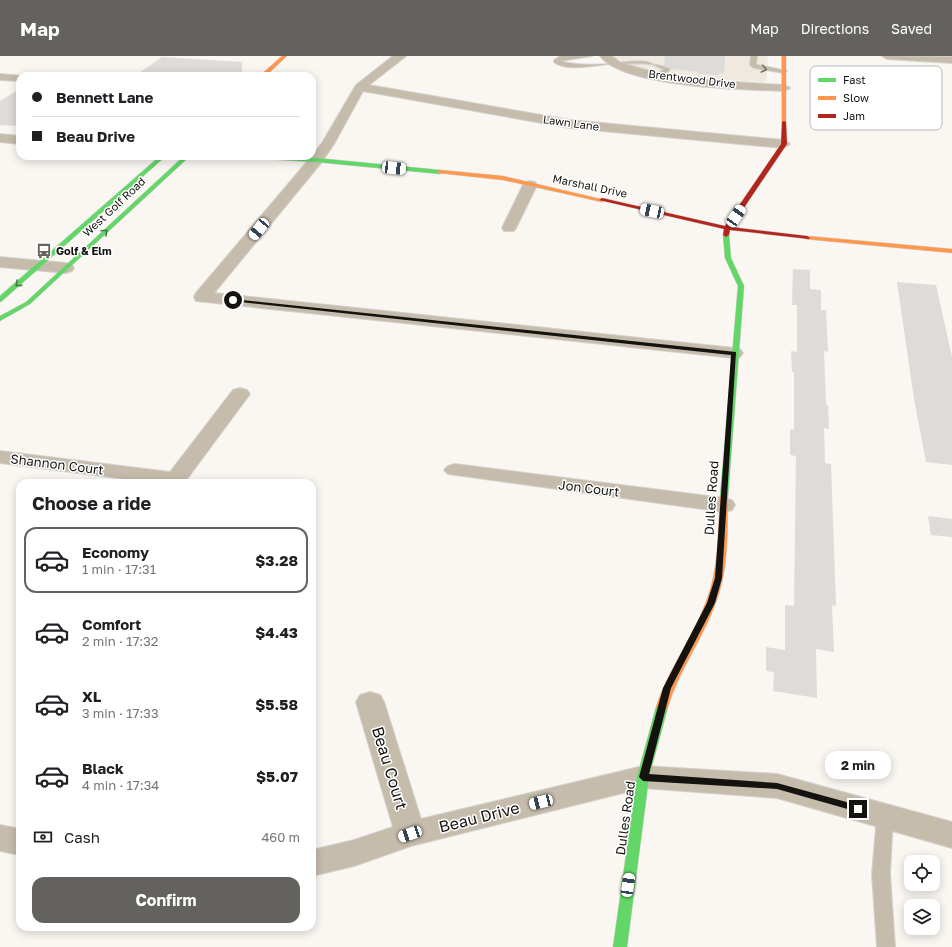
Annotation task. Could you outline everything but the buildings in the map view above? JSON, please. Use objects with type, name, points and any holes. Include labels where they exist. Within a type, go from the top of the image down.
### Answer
[{"type":"street","points":[[270,72],[286,56]]},
{"type":"street","points":[[401,56],[392,60],[360,87],[328,144],[316,160],[202,297],[734,353]]},
{"type":"street","points":[[784,56],[784,144]]},
{"type":"street","points":[[887,56],[952,60]]},
{"type":"street","name":"Brentwood Drive","points":[[607,59],[627,69],[654,76],[720,84],[784,88]]},
{"type":"street","points":[[0,77],[16,78]]},
{"type":"street","name":"Lawn Lane","points":[[360,87],[570,124],[784,144]]},
{"type":"street","points":[[0,138],[16,140]]},
{"type":"street","name":"Dulles Road","points":[[620,947],[643,777],[667,688],[711,603],[718,578],[734,353],[741,286],[727,261],[725,244],[728,228],[784,144]]},
{"type":"street","name":"West Golf Road","points":[[0,300],[158,160]]},
{"type":"street","name":"West Golf Road","points":[[0,319],[28,303],[183,160]]},
{"type":"street","name":"Marshall Drive","points":[[316,160],[503,178],[728,228],[817,239],[952,251]]},
{"type":"street","points":[[509,228],[530,185]]},
{"type":"street","points":[[0,262],[66,268]]},
{"type":"street","name":"Shannon Court","points":[[0,457],[176,479],[240,394]]},
{"type":"street","name":"Jon Court","points":[[455,470],[724,505]]},
{"type":"street","name":"Beau Court","points":[[370,702],[410,834]]},
{"type":"street","name":"Beau Drive","points":[[316,862],[354,853],[410,834],[643,777],[777,786],[952,835]]},
{"type":"street","points":[[0,838],[16,841]]},
{"type":"lane","points":[[589,56],[561,58],[556,61],[558,63],[571,65],[607,59]]},
{"type":"lane","points":[[754,56],[753,65],[756,67],[784,71]]},
{"type":"lane","points":[[885,816],[881,874],[886,947]]},
{"type":"shaded area","points":[[612,56],[768,56],[766,82],[679,77],[642,70]]},
{"type":"traffic: fast","points":[[0,300],[158,160]]},
{"type":"traffic: fast","points":[[0,319],[28,303],[183,160]]},
{"type":"traffic: fast","points":[[316,160],[440,172]]},
{"type":"traffic: fast","points":[[724,497],[741,286],[728,258],[726,235]]},
{"type":"traffic: fast","points":[[620,947],[643,777],[662,707]]},
{"type":"traffic: slow","points":[[267,72],[285,56]]},
{"type":"traffic: slow","points":[[784,56],[784,122]]},
{"type":"traffic: slow","points":[[440,172],[503,178],[602,200]]},
{"type":"traffic: slow","points":[[807,238],[952,251]]},
{"type":"traffic: slow","points":[[662,707],[666,693],[678,667],[699,629],[715,591],[722,551],[724,497]]},
{"type":"traffic: jam","points":[[726,235],[727,228],[784,144],[784,122]]},
{"type":"traffic: jam","points":[[602,200],[727,228],[807,238]]},
{"type":"place","name":"Golf & Elm","points":[[44,251]]},
{"type":"route","points":[[233,300],[734,353],[718,578],[711,603],[667,688],[643,777],[777,786],[858,809]]}]
